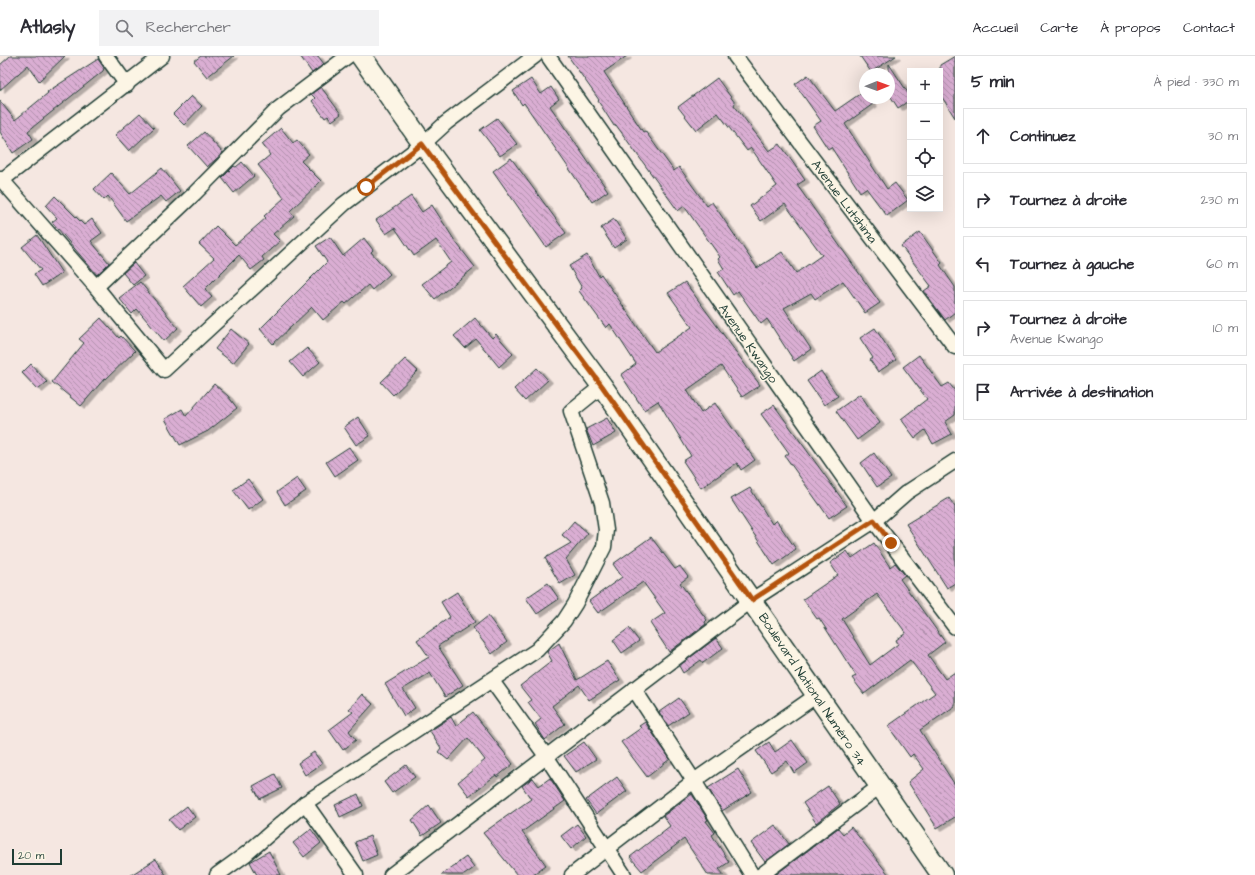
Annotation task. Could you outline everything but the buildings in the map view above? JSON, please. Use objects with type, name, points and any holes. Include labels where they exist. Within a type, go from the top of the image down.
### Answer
[{"type":"main road","name":"Boulevard National Numéro 34","points":[[361,56],[422,144],[602,386],[942,875]]},
{"type":"street","points":[[106,56],[127,85]]},
{"type":"street","points":[[162,56],[127,85],[1,179],[96,287],[164,370],[344,204],[422,144],[446,123],[535,56]]},
{"type":"street","points":[[96,287],[194,194],[278,109],[348,56]]},
{"type":"street","name":"Avenue Kwango","points":[[548,56],[874,520],[955,627]]},
{"type":"street","name":"Avenue Lutshima","points":[[735,56],[955,347]]},
{"type":"street","points":[[218,875],[246,854],[305,804],[537,650],[564,621],[575,604],[604,547],[606,530],[602,503],[571,411],[602,386]]},
{"type":"street","points":[[391,875],[752,600],[874,520],[906,493],[955,460]]},
{"type":"street","points":[[492,681],[546,756],[624,875]]},
{"type":"street","points":[[634,689],[694,781],[752,875]]},
{"type":"street","points":[[572,875],[694,781],[817,695]]},
{"type":"street","points":[[761,875],[880,786]]},
{"type":"street","points":[[305,804],[356,875]]},
{"type":"route","points":[[366,187],[422,144],[602,386],[752,600],[874,520],[891,543]]}]
